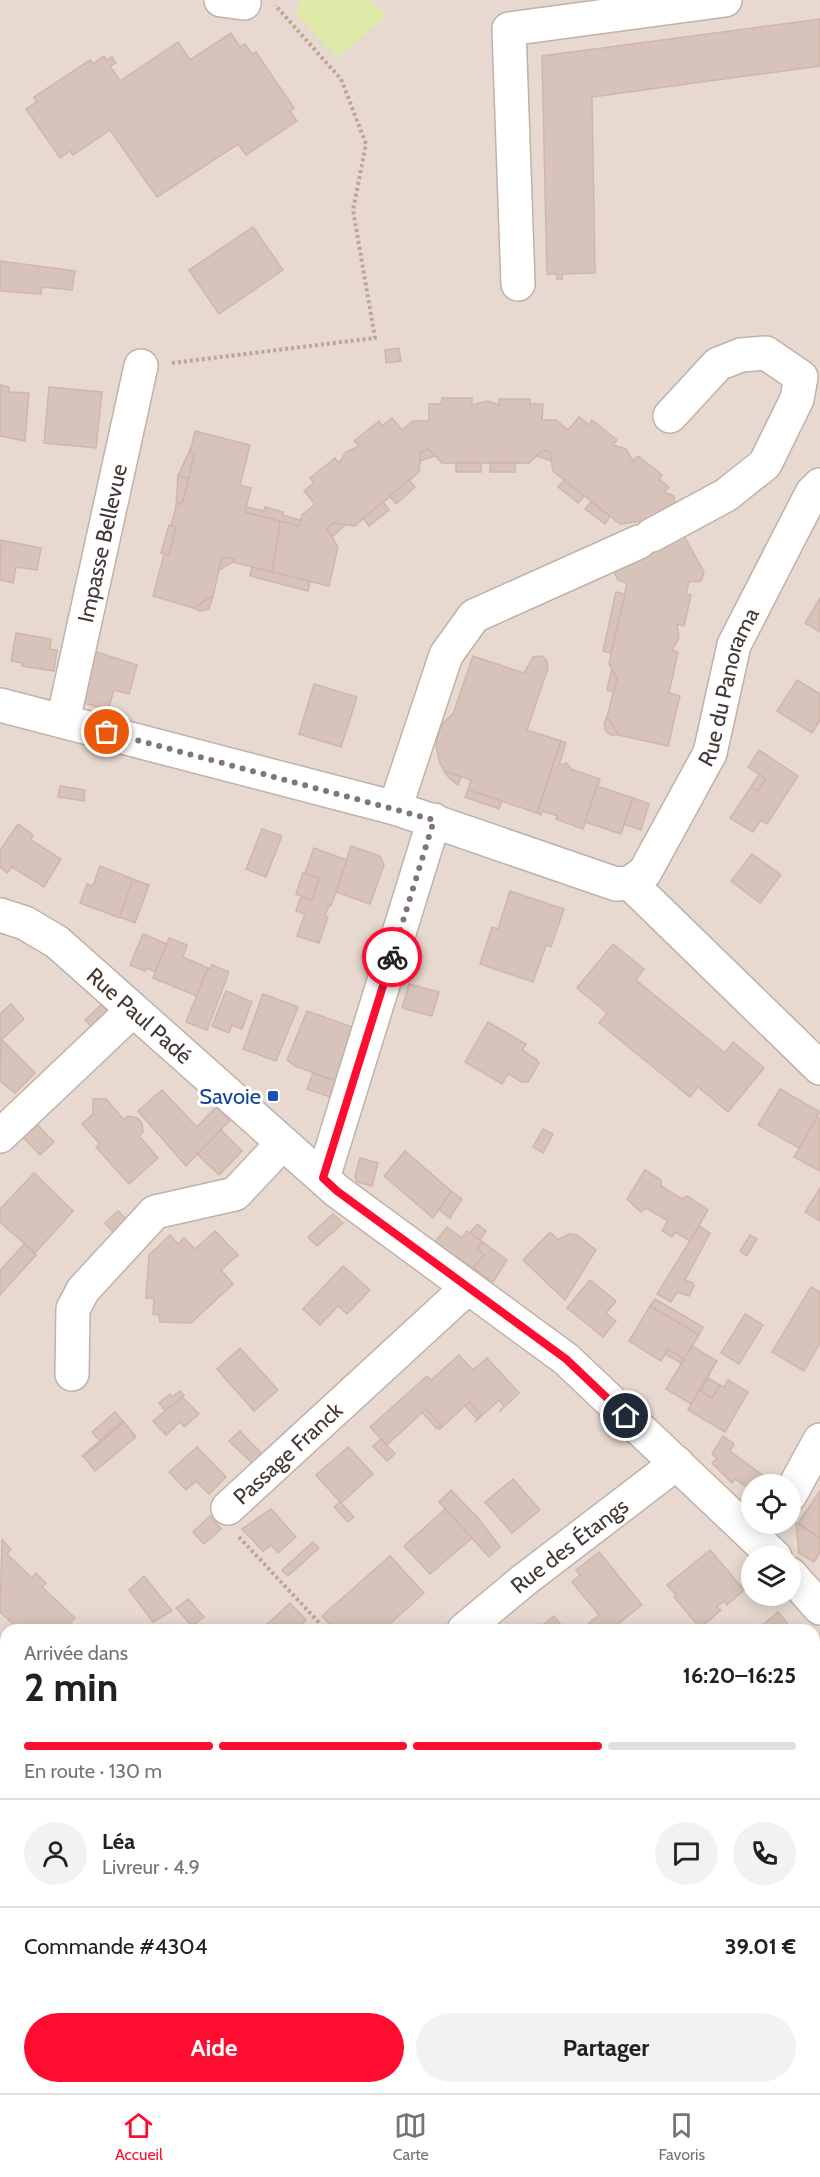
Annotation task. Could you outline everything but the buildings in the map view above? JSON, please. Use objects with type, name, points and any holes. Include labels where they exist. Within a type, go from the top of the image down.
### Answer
[{"type":"street","points":[[518,284],[509,29],[725,0]]},
{"type":"street","points":[[395,808],[446,655],[474,616],[645,538],[726,495],[765,464],[797,399],[801,377],[766,353],[741,355],[718,364],[670,416]]},
{"type":"street","name":"Impasse Bellevue","points":[[63,721],[141,366]]},
{"type":"street","name":"Rue du Panorama","points":[[630,883],[645,872],[711,753],[734,645],[812,493],[820,485]]},
{"type":"street","points":[[0,705],[395,808],[616,884],[630,883],[820,1068]]},
{"type":"street","points":[[323,1178],[434,820]]},
{"type":"street","name":"Rue Paul Padé","points":[[0,915],[25,923],[57,942],[337,1191],[466,1289],[566,1359],[667,1454],[770,1540]]},
{"type":"street","points":[[0,1136],[133,1010]]},
{"type":"street","points":[[72,1374],[73,1309],[83,1290],[155,1212],[235,1194],[282,1144]]},
{"type":"street","name":"Passage Franck","points":[[228,1508],[466,1289]]},
{"type":"street","points":[[801,1475],[820,1440]]},
{"type":"street","name":"Rue des Étangs","points":[[471,1624],[667,1454]]},
{"type":"street","points":[[801,1587],[820,1608]]},
{"type":"path","points":[[141,366],[375,338],[353,210],[366,144],[341,79],[245,1]]},
{"type":"path","name":"Passage Franck","points":[[228,1508],[226,1517],[230,1526],[320,1624]]},
{"type":"shaded area","points":[[0,0],[820,0],[820,1624],[0,1624]]},
{"type":"green space","points":[[301,0],[370,0],[387,16],[337,57],[296,14]]},
{"type":"way so far","points":[[107,732],[434,820],[392,957]]},
{"type":"place","name":"Savoie","points":[[273,1096]]},
{"type":"route","points":[[392,957],[323,1178],[466,1289],[566,1359],[626,1416]]}]
